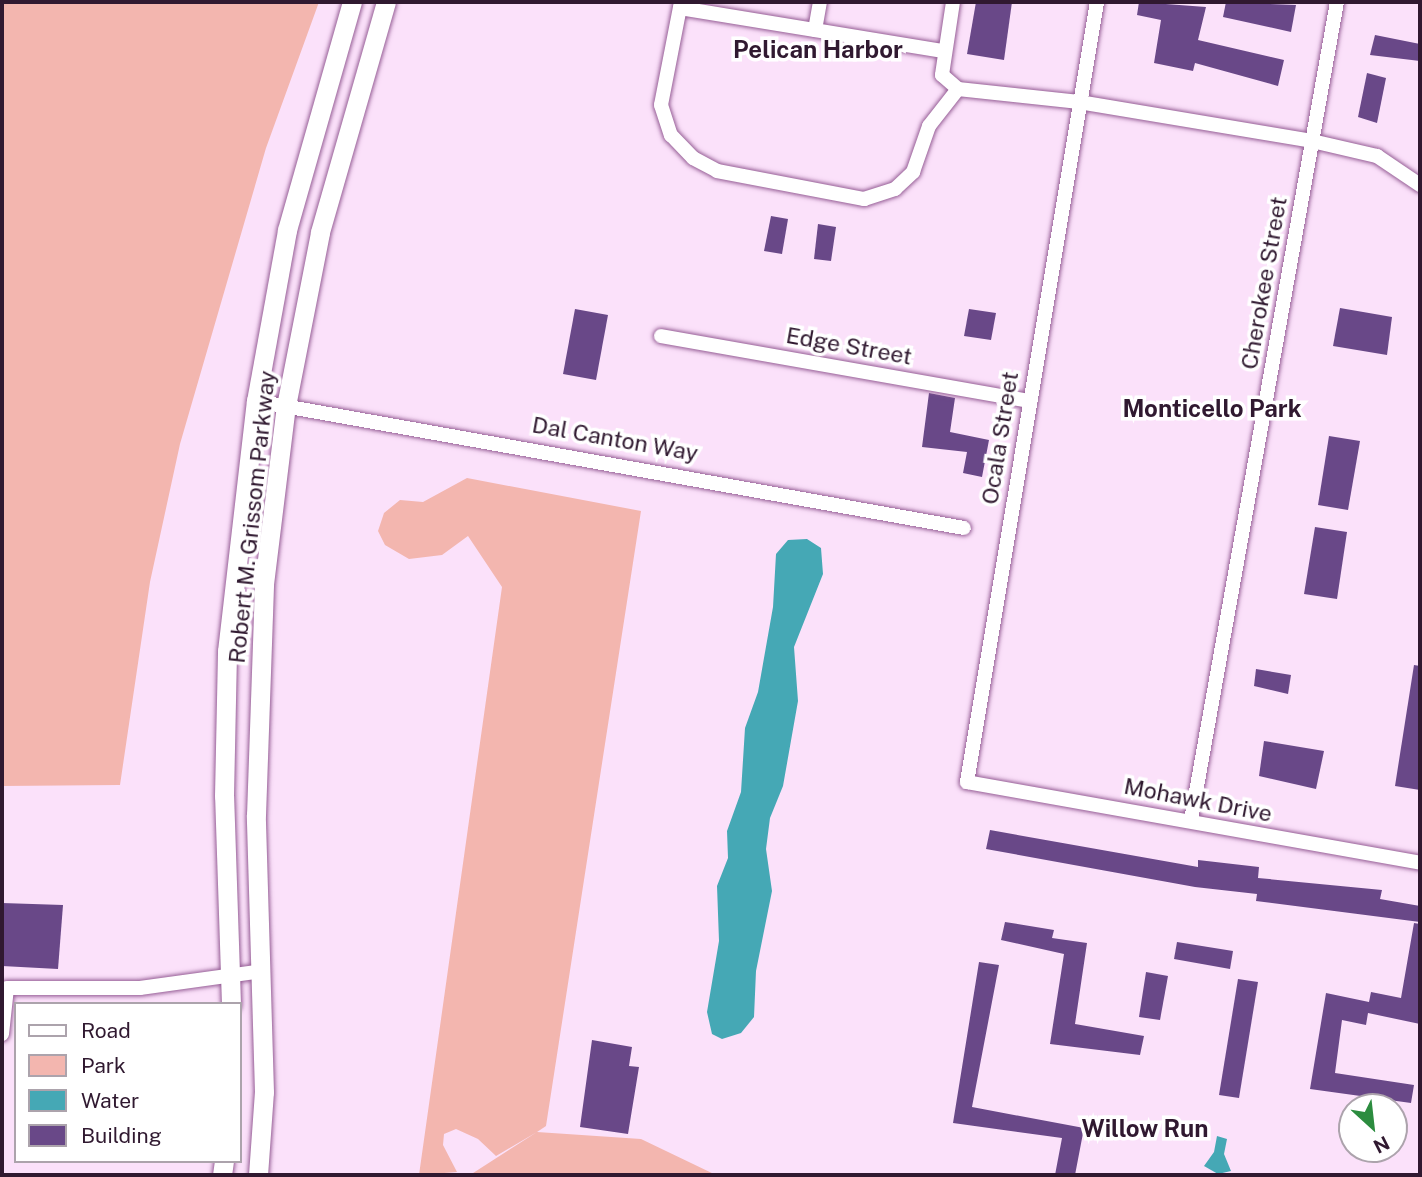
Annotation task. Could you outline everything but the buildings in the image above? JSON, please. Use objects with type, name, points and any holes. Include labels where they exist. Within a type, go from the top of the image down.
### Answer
[{"type":"main road","name":"Robert M. Grissom Parkway","points":[[231,1002],[224,796],[227,651],[256,401],[287,230],[352,2]]},
{"type":"main road","name":"Robert M. Grissom Parkway","points":[[258,1175],[264,1092],[256,815],[259,669],[286,405],[320,232],[386,2]]},
{"type":"street","points":[[816,30],[820,2]]},
{"type":"street","points":[[953,2],[942,75],[958,89],[1079,102],[1312,141],[1377,156],[1420,185]]},
{"type":"street","name":"Ocala Street","points":[[967,782],[1097,2]]},
{"type":"street","name":"Cherokee Street","points":[[1191,820],[1337,2]]},
{"type":"street","points":[[944,51],[681,5],[662,105],[671,135],[693,158],[717,171],[864,199],[895,190],[913,172],[929,126],[958,89]]},
{"type":"street","name":"Edge Street","points":[[661,337],[1030,401]]},
{"type":"street","name":"Dal Canton Way","points":[[256,401],[964,528]]},
{"type":"street","name":"Mohawk Drive","points":[[967,782],[1420,863]]},
{"type":"street","points":[[2,1034],[7,988],[140,988],[230,979],[262,971]]},
{"type":"green space","points":[[2,2],[319,2],[266,148],[180,444],[150,582],[120,785],[2,786]]},
{"type":"green space","points":[[467,478],[641,511],[546,1126],[496,1156],[478,1139],[456,1129],[444,1134],[443,1145],[457,1172],[419,1175],[502,587],[468,536],[442,555],[409,559],[385,545],[378,531],[384,513],[400,500],[423,502]]},
{"type":"green space","points":[[537,1132],[641,1139],[716,1175],[470,1175]]},
{"type":"water","points":[[807,539],[821,548],[823,574],[794,647],[798,701],[783,786],[770,818],[766,849],[772,891],[756,971],[754,1017],[741,1033],[722,1039],[712,1034],[707,1012],[719,941],[717,886],[728,858],[727,831],[741,792],[745,728],[758,692],[773,607],[776,554],[788,540]]},
{"type":"water","points":[[1217,1136],[1227,1139],[1224,1154],[1231,1171],[1218,1174],[1204,1166],[1214,1152]]},
{"type":"district","name":"Pelican Harbor","points":[[818,50]]},
{"type":"district","name":"Monticello Park","points":[[1212,409]]},
{"type":"district","name":"Willow Run","points":[[1145,1129]]}]
